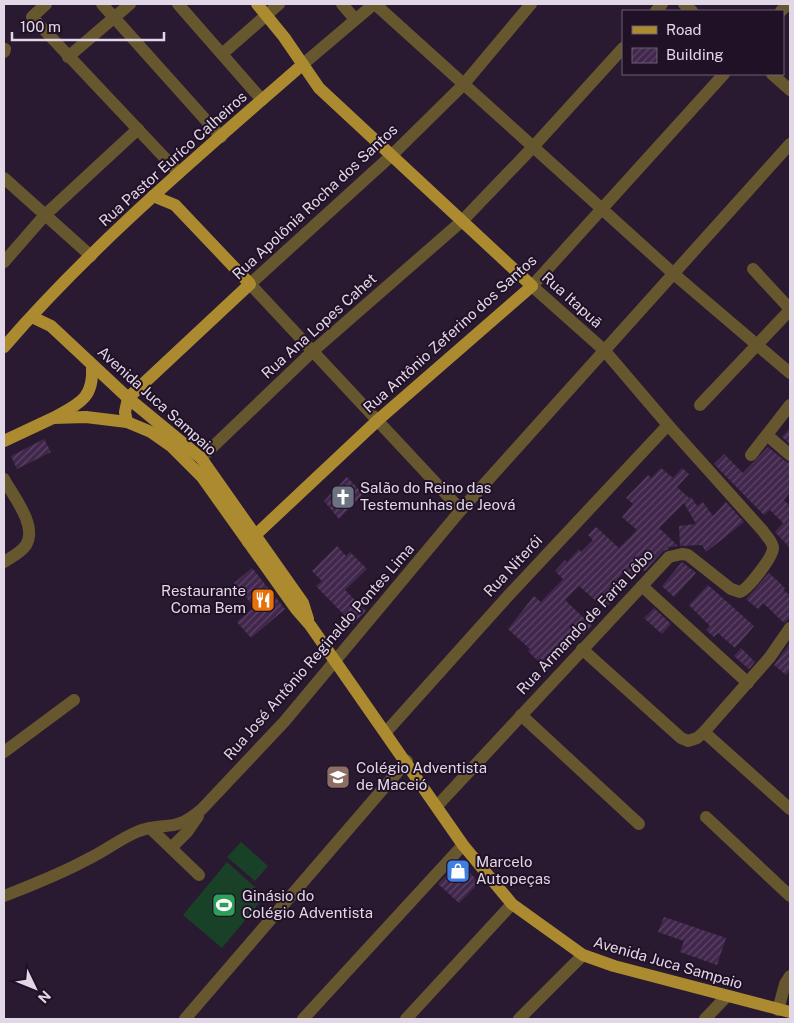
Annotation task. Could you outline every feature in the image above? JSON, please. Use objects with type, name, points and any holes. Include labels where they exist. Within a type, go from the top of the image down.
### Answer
[{"type":"main road","name":"Rua Itapuã","points":[[256,4],[296,54],[319,88],[532,286]]},
{"type":"main road","name":"Rua Pastor Euríco Calheiros","points":[[5,342],[153,196],[302,65]]},
{"type":"main road","points":[[168,183],[169,193],[175,205],[250,284]]},
{"type":"main road","points":[[153,196],[175,205]]},
{"type":"main road","name":"Rua Apolônia Rocha dos Santos","points":[[128,398],[250,284]]},
{"type":"main road","name":"Rua Antônio Zeferino dos Santos","points":[[253,539],[378,420],[532,286]]},
{"type":"main road","points":[[43,306],[51,326]]},
{"type":"main road","name":"Avenida Juca Sampaio","points":[[32,317],[51,326],[128,398],[201,458],[296,609],[310,624],[463,845],[512,904],[583,954],[614,966],[786,1012]]},
{"type":"main road","points":[[53,418],[86,396],[93,381],[92,366]]},
{"type":"main road","points":[[127,422],[125,412],[128,398]]},
{"type":"main road","name":"Avenida Juca Sampaio","points":[[4,442],[53,418],[86,417],[127,422],[157,436],[191,465],[253,539]]},
{"type":"street","points":[[46,4],[32,17],[178,173]]},
{"type":"street","points":[[102,4],[221,137]]},
{"type":"street","points":[[68,57],[130,4]]},
{"type":"street","points":[[178,4],[262,100]]},
{"type":"street","points":[[222,54],[279,4]]},
{"type":"street","points":[[342,4],[354,18]]},
{"type":"street","points":[[374,4],[674,274],[756,346],[790,373]]},
{"type":"street","name":"Rua Pastor Euríco Calheiros","points":[[302,65],[354,18],[374,4]]},
{"type":"street","name":"Rua Apolônia Rocha dos Santos","points":[[250,284],[392,155],[463,85],[531,4]]},
{"type":"street","name":"Rua Ana Lopes Cahet","points":[[201,458],[313,351],[462,221],[533,148],[622,49]]},
{"type":"street","name":"Rua Antônio Zeferino dos Santos","points":[[532,286],[603,210],[723,75]]},
{"type":"street","points":[[773,75],[790,90]]},
{"type":"street","points":[[5,256],[45,215],[138,129]]},
{"type":"street","name":"Rua José Antônio Reginaldo Pontes Lima","points":[[4,896],[86,860],[137,832],[150,828],[178,825],[202,809],[284,722],[461,510],[790,144]]},
{"type":"street","points":[[4,178],[91,256]]},
{"type":"street","points":[[700,405],[790,309],[753,269]]},
{"type":"street","points":[[250,284],[461,510]]},
{"type":"street","name":"Rua Itapuã","points":[[532,286],[604,350],[668,426],[763,531]]},
{"type":"street","points":[[751,455],[790,405]]},
{"type":"street","name":"Rua Niterói","points":[[386,732],[508,596],[668,426]]},
{"type":"street","points":[[767,435],[790,455]]},
{"type":"street","points":[[4,479],[24,516],[29,535],[22,550],[4,562]]},
{"type":"street","name":"Rua Armando de Faria Lôbo","points":[[437,806],[670,557],[682,554],[696,560],[731,589],[742,591],[750,585],[772,551],[772,544],[763,531]]},
{"type":"street","points":[[642,586],[748,682]]},
{"type":"street","points":[[582,649],[681,738],[688,741],[697,738],[704,732],[748,682],[790,628]]},
{"type":"street","points":[[4,752],[74,700]]},
{"type":"street","points":[[521,715],[639,824]]},
{"type":"street","points":[[704,732],[790,808]]},
{"type":"street","points":[[186,1019],[407,762]]},
{"type":"street","points":[[171,848],[188,832],[202,809]]},
{"type":"street","points":[[706,817],[790,896]]},
{"type":"street","points":[[150,828],[199,875]]},
{"type":"street","points":[[303,1019],[463,845]]},
{"type":"street","points":[[406,1019],[512,904]]},
{"type":"street","points":[[519,1019],[583,954]]},
{"type":"street","points":[[786,1012],[784,984],[790,976]]},
{"type":"street","points":[[705,1019],[726,997]]},
{"type":"green space","points":[[241,842],[268,866],[255,881],[227,857]]},
{"type":"green space","name":"Ginásio do Colégio Adventista","points":[[227,862],[265,896],[222,948],[183,915]]},
{"type":"building","points":[[790,428],[790,444],[782,437]]},
{"type":"building","points":[[44,439],[51,452],[17,469],[11,456]]},
{"type":"building","points":[[768,447],[790,463],[790,492],[784,500],[790,506],[790,548],[775,532],[783,523],[770,510],[764,515],[714,464],[724,454],[743,473]]},
{"type":"building","points":[[661,468],[673,478],[682,468],[689,474],[677,487],[689,498],[691,497],[697,506],[703,502],[713,516],[726,502],[744,522],[706,552],[702,545],[680,546],[679,526],[696,524],[684,503],[659,528],[678,546],[667,547],[669,549],[663,551],[645,571],[642,569],[632,580],[623,573],[612,586],[619,593],[605,609],[579,586],[565,600],[592,626],[547,670],[528,651],[530,649],[508,629],[534,596],[541,602],[563,579],[555,571],[565,560],[567,562],[579,549],[581,552],[593,540],[588,535],[596,527],[619,548],[637,530],[622,517],[633,504],[626,498],[648,475],[651,478]]},
{"type":"building","name":"Salão do Reino das Testemunhas de Jeová","points":[[347,477],[363,494],[339,519],[324,501]]},
{"type":"building","points":[[337,546],[346,556],[350,552],[367,569],[345,590],[366,611],[353,624],[316,586],[322,581],[312,571]]},
{"type":"building","points":[[682,562],[696,573],[674,597],[662,586]]},
{"type":"building","name":"Restaurante Coma Bem","points":[[252,568],[285,609],[251,638],[237,622],[254,607],[234,583]]},
{"type":"building","points":[[769,573],[785,588],[783,590],[790,595],[790,618],[784,623],[763,603],[758,609],[746,599]]},
{"type":"building","points":[[708,585],[754,626],[735,648],[718,633],[714,637],[706,630],[710,626],[689,605]]},
{"type":"building","points":[[654,608],[671,624],[662,634],[644,618]]},
{"type":"building","points":[[790,643],[790,670],[786,675],[774,665]]},
{"type":"building","points":[[741,648],[755,662],[749,669],[734,656]]},
{"type":"building","name":"Marcelo Autopeças","points":[[460,861],[479,883],[459,903],[438,884]]},
{"type":"building","points":[[664,917],[726,938],[717,965],[680,952],[684,941],[658,932]]},
{"type":"place","name":"Salão do Reino das Testemunhas de Jeová","points":[[343,497]]},
{"type":"place","name":"Restaurante Coma Bem","points":[[263,600]]},
{"type":"place","name":"Colégio Adventista de Maceió","points":[[338,777]]},
{"type":"place","name":"Marcelo Autopeças","points":[[458,871]]},
{"type":"place","name":"Ginásio do Colégio Adventista","points":[[224,905]]}]
